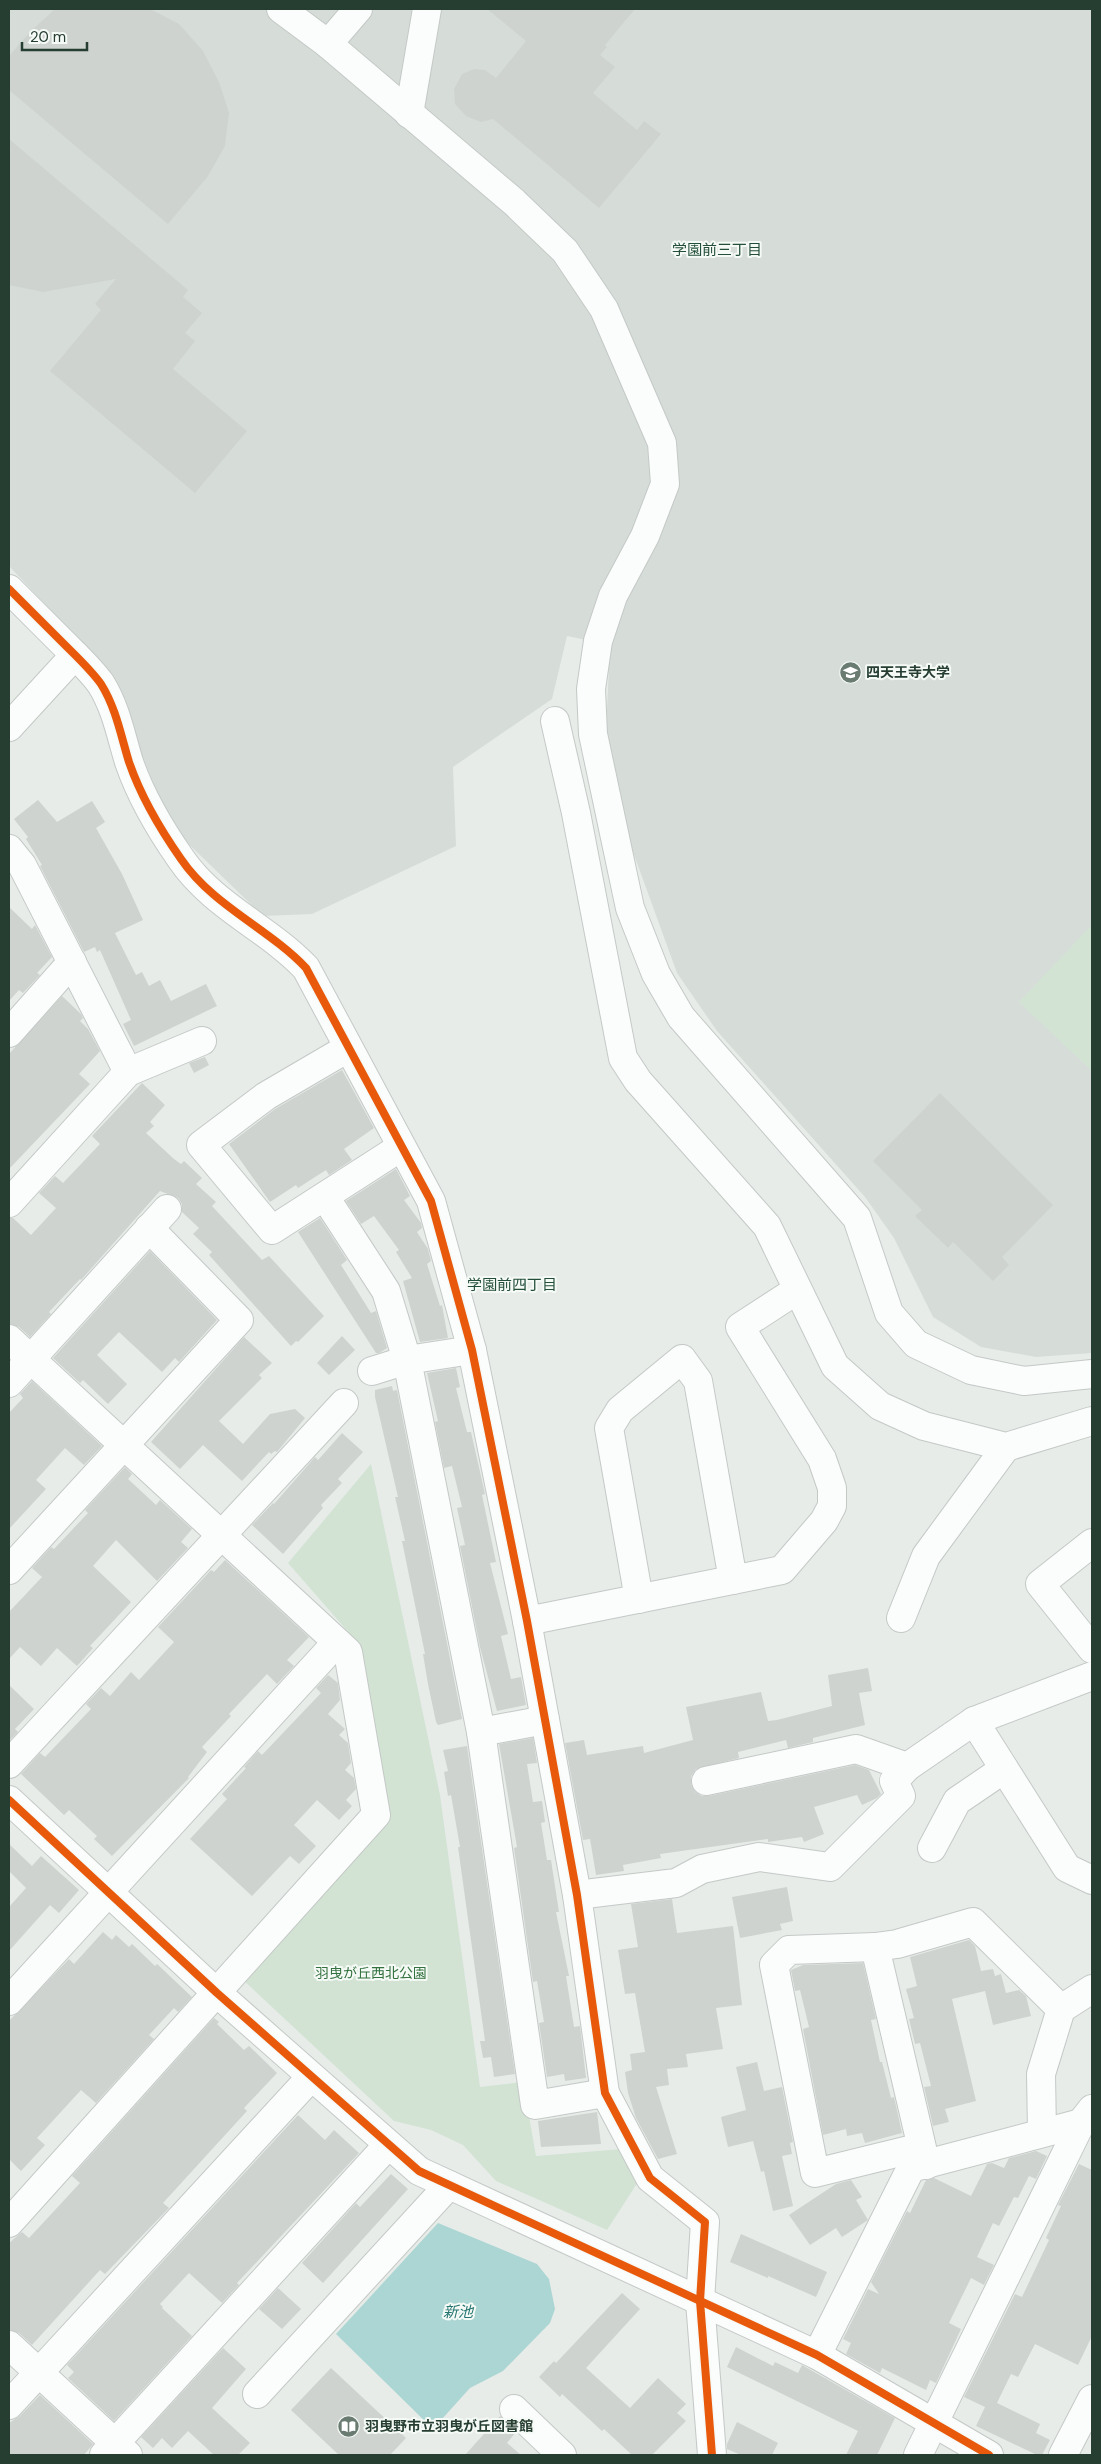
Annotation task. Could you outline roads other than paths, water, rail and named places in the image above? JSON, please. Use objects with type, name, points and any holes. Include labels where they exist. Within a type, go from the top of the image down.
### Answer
[{"type":"street","points":[[282,9],[328,44],[514,202],[565,251],[604,309],[662,443],[665,484],[645,536],[612,596],[598,641],[591,689],[593,734],[630,908],[656,974],[681,1017],[857,1218],[889,1314],[916,1344],[971,1370],[1024,1381],[1092,1374]]},
{"type":"street","points":[[328,44],[358,9]]},
{"type":"street","points":[[409,114],[427,9]]},
{"type":"street","points":[[9,589],[100,684],[111,703],[130,764],[143,795],[157,822],[182,861],[213,893],[246,921],[297,958],[306,968],[431,1201],[472,1350],[527,1621],[577,1895],[604,2094],[650,2178],[706,2222],[700,2300],[712,2455]]},
{"type":"street","points":[[9,727],[75,656]]},
{"type":"street","points":[[555,721],[576,813],[623,1058],[638,1081],[767,1226],[835,1366],[880,1406],[924,1426],[1006,1447],[1092,1421]]},
{"type":"street","points":[[13,865],[72,962],[128,1072]]},
{"type":"street","points":[[9,1032],[72,962]]},
{"type":"street","points":[[9,1203],[128,1072],[202,1041]]},
{"type":"street","points":[[348,1048],[266,1096],[201,1145],[272,1230],[401,1147]]},
{"type":"street","points":[[324,1197],[386,1291],[407,1360],[481,1732],[535,2105],[604,2094]]},
{"type":"street","points":[[9,1383],[158,1219],[239,1320],[9,1570]]},
{"type":"street","points":[[527,1621],[782,1570],[824,1520],[832,1506],[832,1488],[822,1459],[740,1327],[797,1290]]},
{"type":"street","points":[[9,1339],[348,1652],[376,1816],[9,2222]]},
{"type":"street","points":[[372,1371],[407,1360],[472,1350]]},
{"type":"street","points":[[639,1599],[610,1428],[620,1410],[682,1359],[698,1381],[733,1580]]},
{"type":"street","points":[[9,1764],[220,1534],[344,1403]]},
{"type":"street","points":[[901,1618],[926,1556],[1006,1447]]},
{"type":"street","points":[[1092,1543],[1040,1584],[1092,1649]]},
{"type":"street","points":[[9,2002],[337,1642]]},
{"type":"street","points":[[577,1895],[676,1883],[702,1870],[759,1857],[830,1867],[901,1796],[894,1781],[907,1767],[974,1721],[1092,1676]]},
{"type":"street","points":[[481,1732],[545,1720]]},
{"type":"street","points":[[974,1721],[1067,1868],[1092,1880]]},
{"type":"street","points":[[706,1781],[856,1749],[907,1767]]},
{"type":"street","points":[[932,1848],[956,1801],[1004,1769]]},
{"type":"street","points":[[9,1800],[217,1993],[419,2171],[817,2355],[989,2455]]},
{"type":"street","points":[[1061,2008],[973,1922],[898,1944],[875,1947],[789,1950],[774,1965],[815,2173],[924,2156],[1042,2132],[1087,2116]]},
{"type":"street","points":[[875,1947],[924,2156]]},
{"type":"street","points":[[1042,2132],[1041,2074],[1061,2008],[1092,1989]]},
{"type":"street","points":[[9,2405],[311,2077]]},
{"type":"street","points":[[918,2455],[1087,2116]]},
{"type":"street","points":[[9,2345],[39,2372],[115,2451],[388,2145]]},
{"type":"street","points":[[817,2355],[911,2168],[924,2156]]},
{"type":"street","points":[[257,2394],[449,2185]]},
{"type":"street","points":[[1063,2455],[1092,2399]]},
{"type":"street","points":[[514,2409],[545,2450]]},
{"type":"water","name":"新池","points":[[438,2223],[537,2264],[549,2279],[555,2309],[550,2323],[503,2371],[470,2388],[433,2429],[336,2334]]},
{"type":"place","name":"四天王寺大学","points":[[850,672]]},
{"type":"place","name":"羽曳野市立羽曳が丘図書館","points":[[349,2426]]},
{"type":"district","name":"学園前三丁目","points":[[717,250]]},
{"type":"district","name":"学園前四丁目","points":[[512,1285]]},
{"type":"park label","name":"羽曳が丘西北公園","points":[[371,1973]]}]
